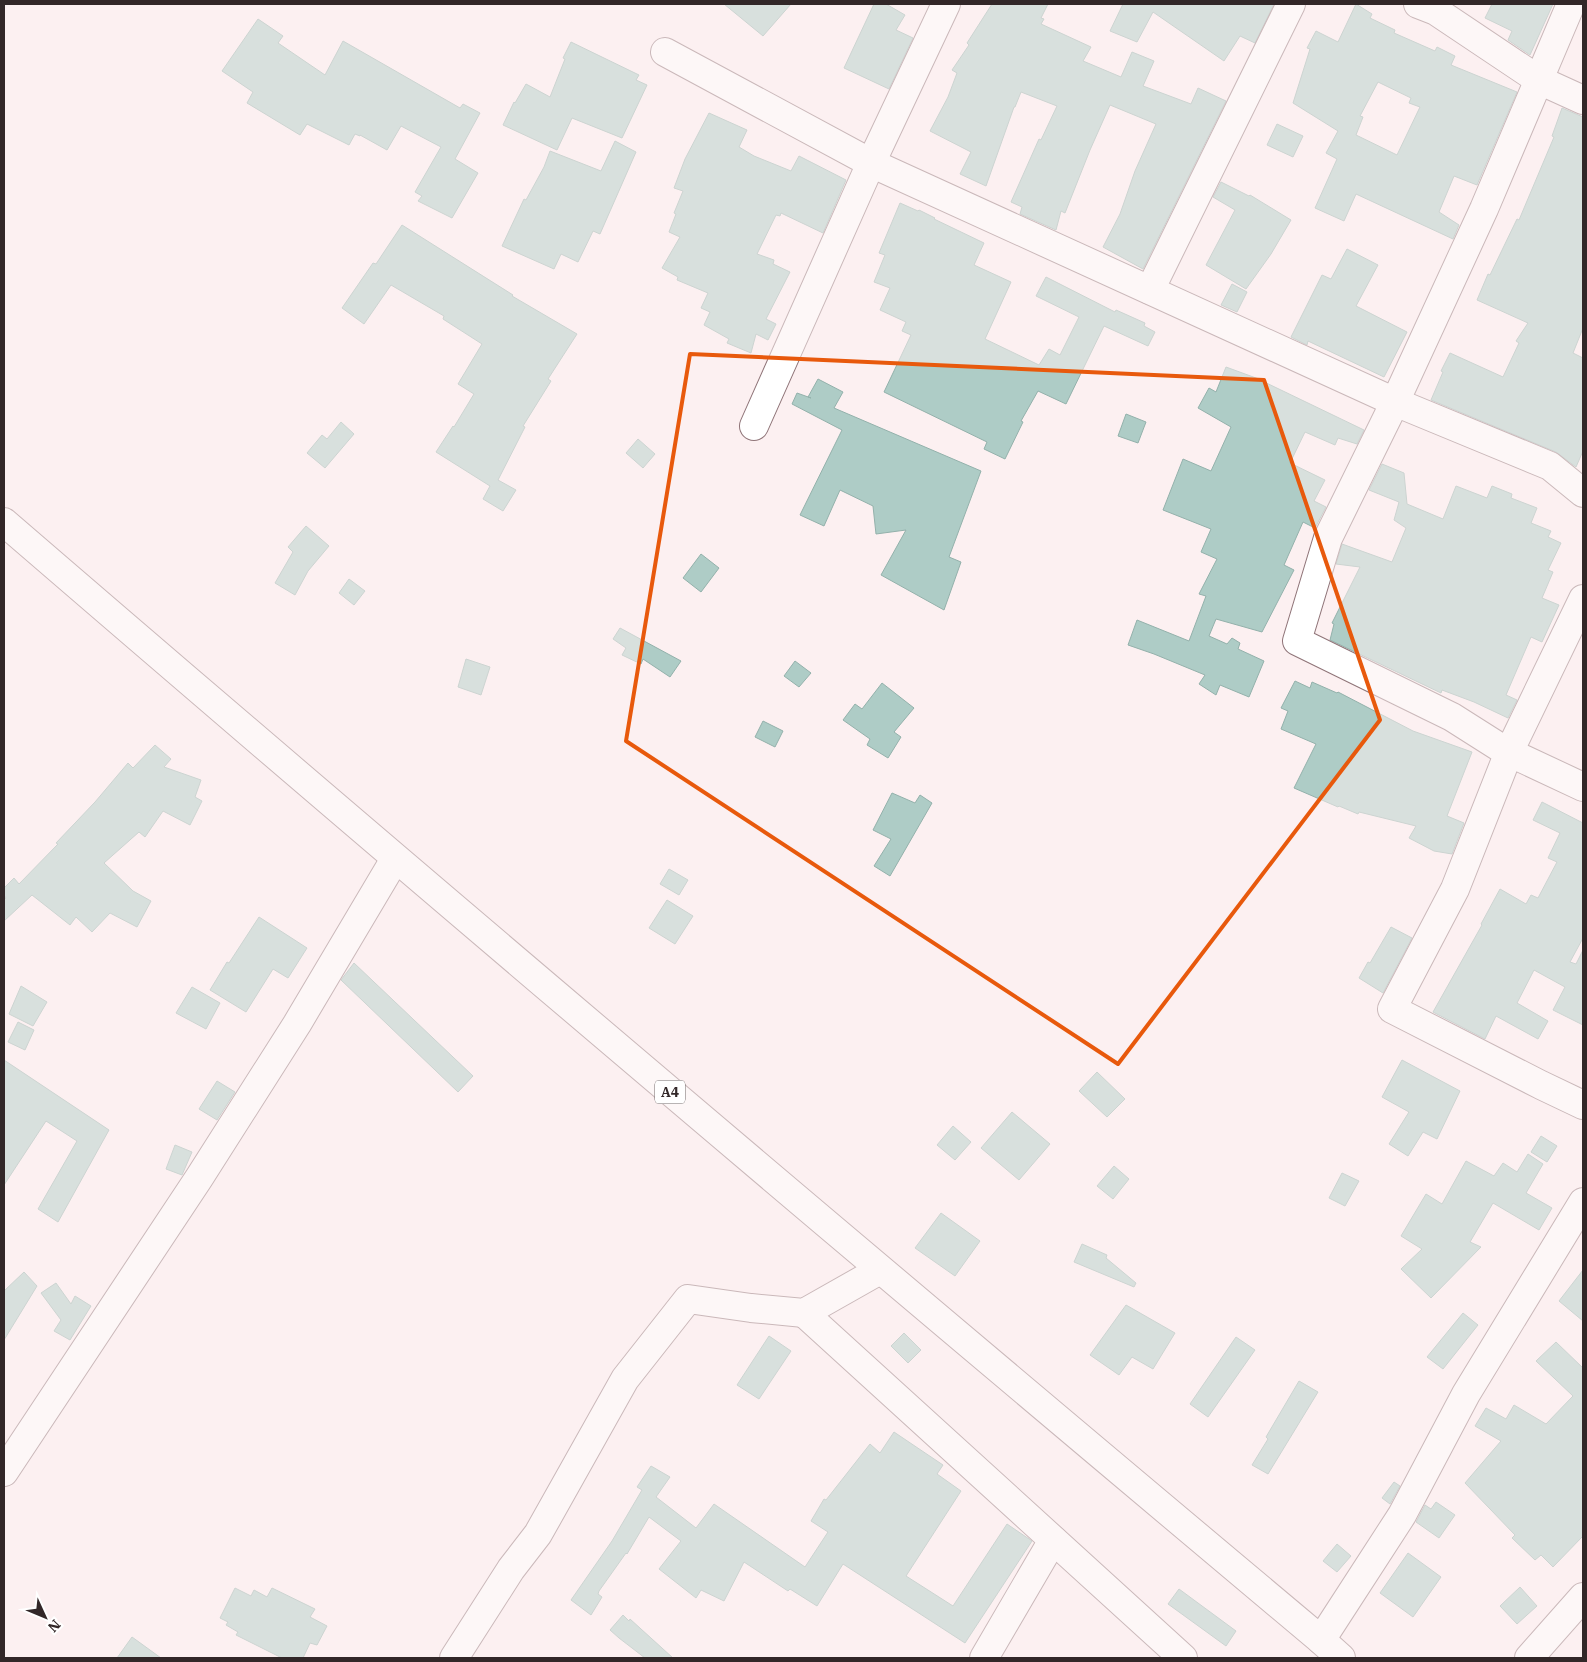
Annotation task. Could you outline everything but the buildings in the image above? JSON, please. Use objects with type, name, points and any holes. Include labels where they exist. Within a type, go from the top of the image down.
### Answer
[{"type":"main road","points":[[754,426],[871,163],[946,4]]},
{"type":"main road","points":[[1150,290],[1291,4]]},
{"type":"main road","points":[[1418,4],[1436,11],[1539,80],[1583,100]]},
{"type":"main road","points":[[1571,4],[1484,209],[1395,402],[1328,538],[1297,641],[1452,717],[1509,752],[1583,787]]},
{"type":"main road","points":[[665,52],[871,163],[1395,402],[1550,466],[1583,493]]},
{"type":"main road","name":"A4","points":[[4,522],[395,859],[1341,1658]]},
{"type":"main road","points":[[1583,599],[1509,752],[1455,889],[1392,1009],[1541,1085],[1583,1104]]},
{"type":"main road","points":[[4,1472],[199,1178],[297,1024],[395,859]]},
{"type":"main road","points":[[1321,1640],[1402,1515],[1466,1394],[1583,1202]]},
{"type":"main road","points":[[454,1658],[511,1569],[538,1534],[625,1379],[688,1299],[804,1313],[880,1270]]},
{"type":"main road","points":[[804,1313],[1183,1658]]},
{"type":"main road","points":[[984,1658],[1052,1540]]},
{"type":"main road","points":[[1530,1658],[1583,1597]]},
{"type":"highlighted area","points":[[690,354],[1264,380],[1380,720],[1118,1064],[626,741]]}]
